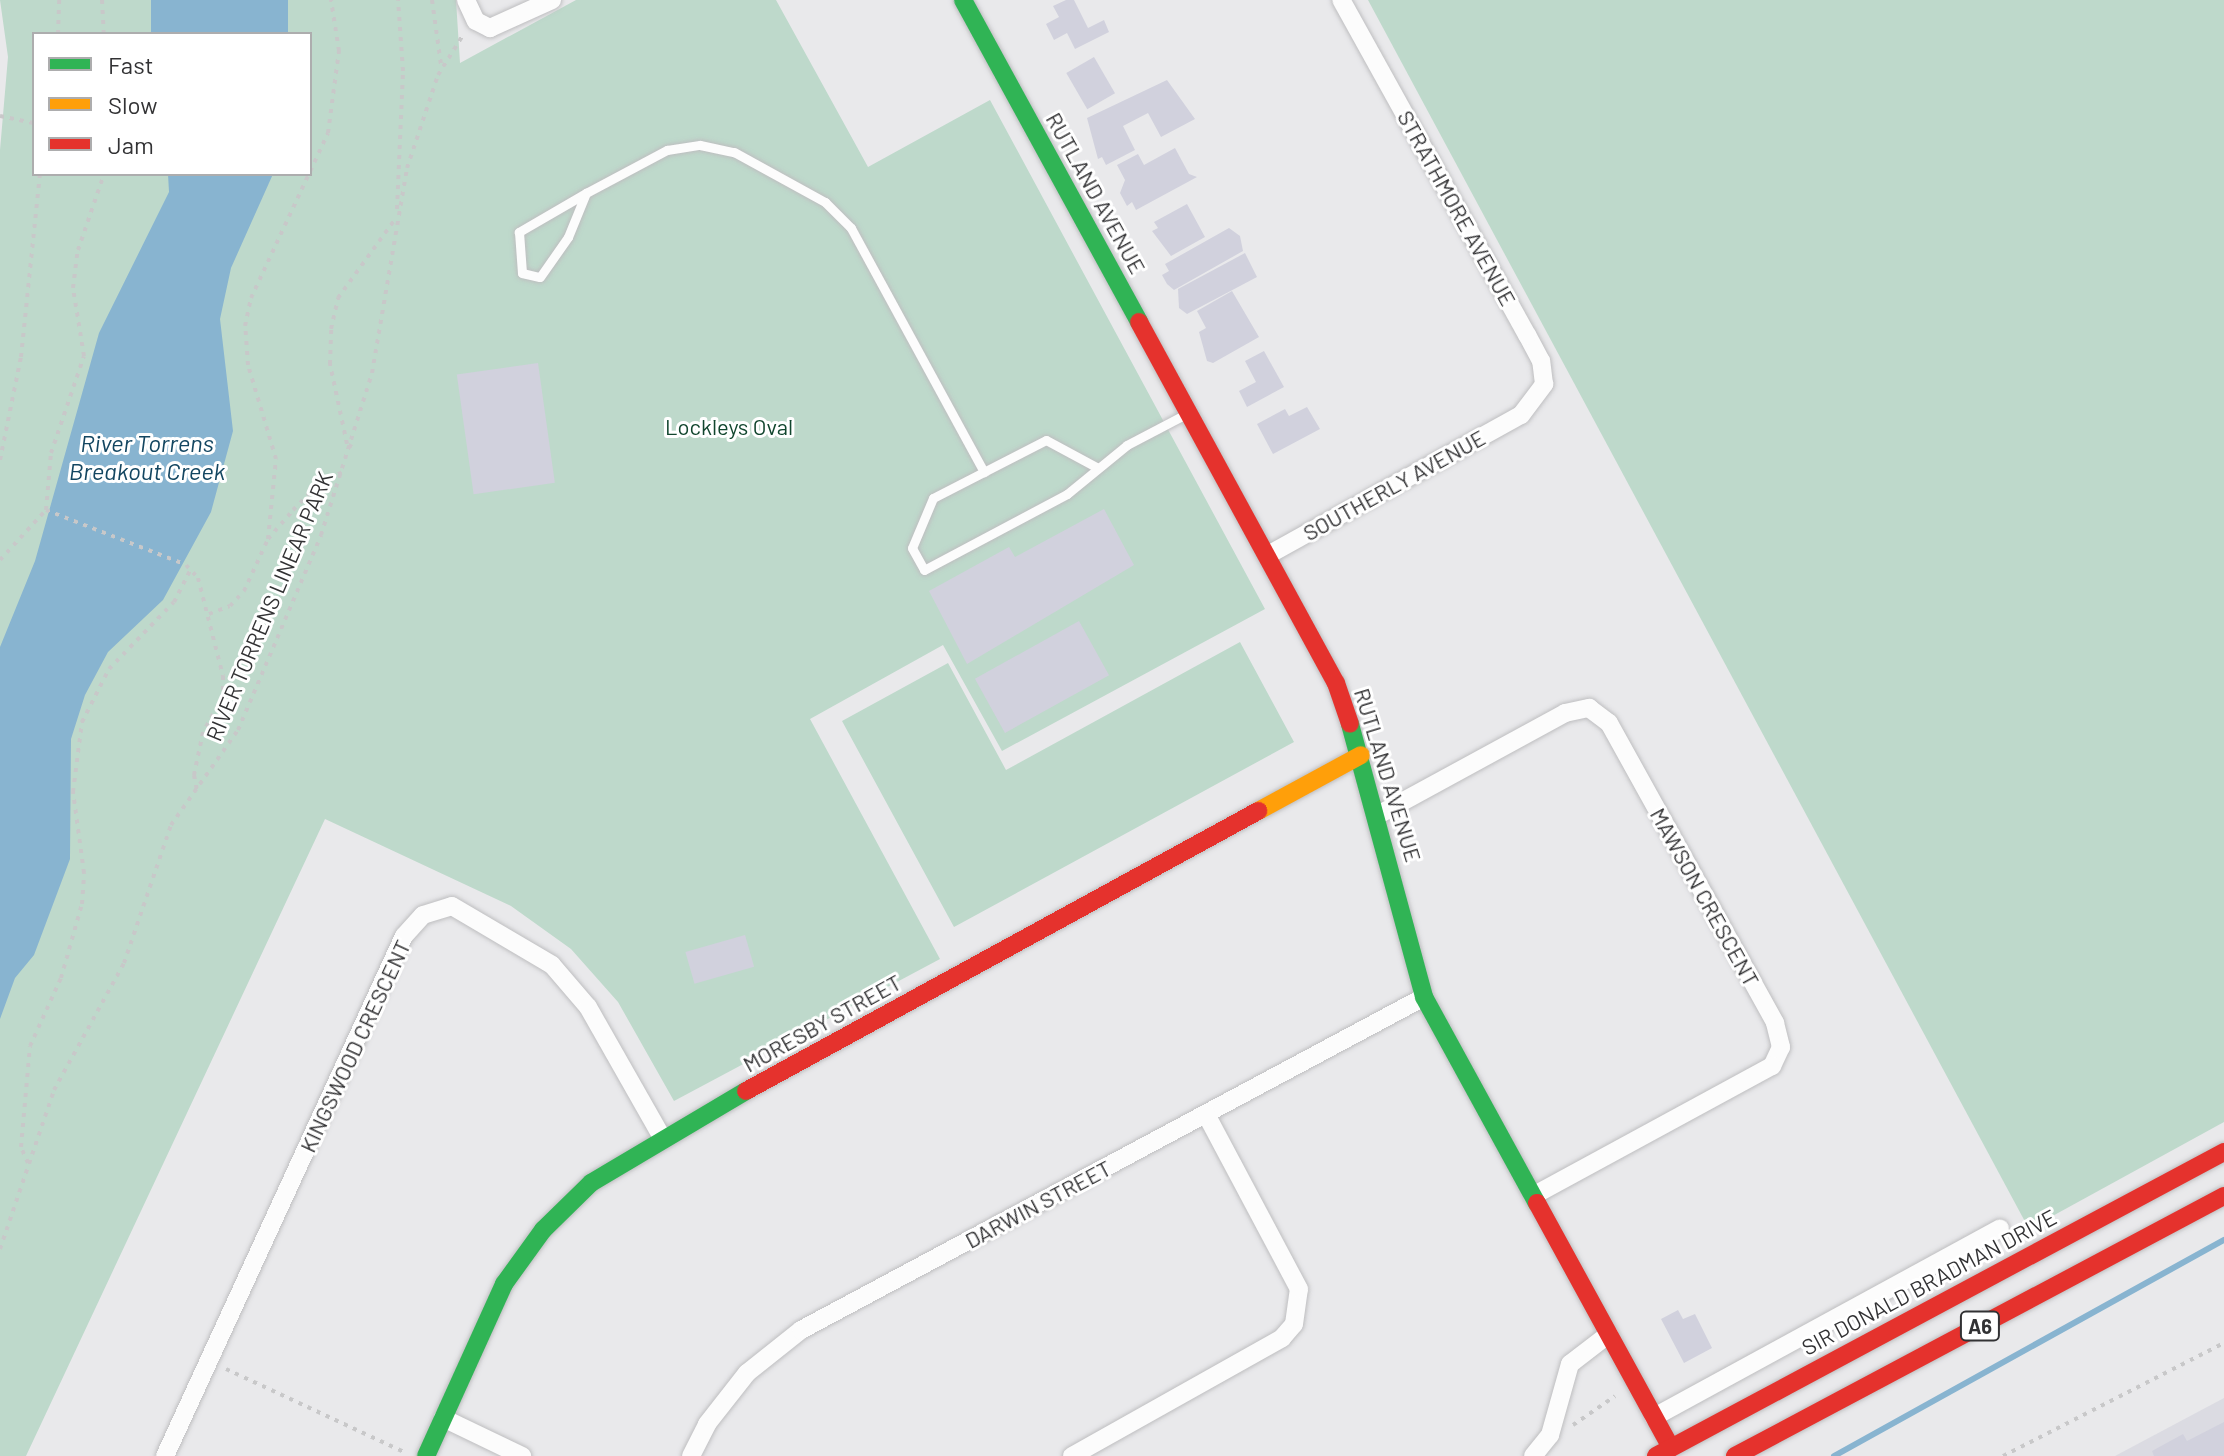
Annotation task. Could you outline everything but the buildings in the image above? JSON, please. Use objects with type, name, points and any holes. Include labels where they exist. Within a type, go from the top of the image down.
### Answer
[{"type":"street","points":[[466,0],[476,21],[498,28],[552,0]]},
{"type":"street","name":"RUTLAND AVENUE","points":[[963,0],[1336,683],[1378,815],[1424,997],[1654,1417],[1665,1453]]},
{"type":"street","name":"STRATHMORE AVENUE","points":[[1341,0],[1541,361],[1544,384],[1521,415]]},
{"type":"street","name":"SOUTHERLY AVENUE","points":[[1268,555],[1521,415]]},
{"type":"street","name":"MAWSON CRESCENT","points":[[1378,815],[1565,713],[1589,708],[1609,723],[1775,1023],[1781,1047],[1772,1066],[1533,1196]]},
{"type":"street","name":"MORESBY STREET","points":[[426,1456],[504,1284],[543,1230],[591,1183],[662,1137],[1361,755]]},
{"type":"street","name":"KINGSWOOD CRESCENT","points":[[165,1456],[404,936],[423,915],[452,906],[552,965],[588,1007],[662,1137]]},
{"type":"street","name":"DARWIN STREET","points":[[691,1456],[707,1424],[747,1373],[801,1330],[1424,997]]},
{"type":"street","points":[[1072,1456],[1282,1338],[1294,1324],[1299,1289],[1206,1114]]},
{"type":"street","name":"SIR DONALD BRADMAN DRIVE","points":[[1665,1453],[2224,1152]]},
{"type":"street","name":"A6","points":[[1735,1456],[2224,1196]]},
{"type":"street","name":"SIR DONALD BRADMAN DRIVE","points":[[1654,1417],[2000,1228]]},
{"type":"street","points":[[1533,1456],[1550,1435],[1570,1364],[1609,1334]]},
{"type":"street","points":[[443,1418],[522,1456]]},
{"type":"street","points":[[1665,1453],[1693,1456]]},
{"type":"lane","points":[[586,193],[568,237],[540,277],[522,273],[519,232],[586,193],[640,162],[700,145],[766,166],[825,202],[851,228],[984,472]]},
{"type":"lane","points":[[1098,468],[1046,440],[933,498],[912,548],[924,570],[1067,494],[1127,445],[1190,412]]},
{"type":"path","points":[[58,32],[59,0]]},
{"type":"path","points":[[102,0],[104,32]]},
{"type":"path","points":[[312,167],[328,133],[339,51],[331,0]]},
{"type":"path","name":"RIVER TORRENS LINEAR PARK","points":[[397,217],[403,71],[398,0]]},
{"type":"path","points":[[432,0],[443,58],[438,75]]},
{"type":"path","name":"RIVER TORRENS LINEAR PARK","points":[[0,1249],[54,1090],[124,963],[171,825],[238,730],[344,472],[372,373],[407,168],[438,75],[476,21]]},
{"type":"path","points":[[0,116],[32,123]]},
{"type":"path","points":[[0,460],[21,357],[40,176]]},
{"type":"path","points":[[0,560],[46,510],[51,453],[84,356],[73,288],[78,250],[103,176]]},
{"type":"path","points":[[268,539],[276,459],[248,365],[245,326],[251,298],[308,176]]},
{"type":"path","points":[[352,448],[347,444],[330,364],[331,329],[338,298],[397,217]]},
{"type":"path","points":[[209,614],[230,606],[244,591],[268,539],[320,483],[344,472]]},
{"type":"path","points":[[46,510],[186,565],[203,587],[223,697],[203,732],[194,775],[197,790]]},
{"type":"path","points":[[29,1165],[21,1147],[30,1046],[71,952],[82,904],[84,873],[73,792],[82,722],[109,669],[174,602],[190,571]]},
{"type":"path","points":[[2003,1456],[2224,1343]]},
{"type":"path","points":[[209,1361],[413,1456]]},
{"type":"path","points":[[1568,1429],[1615,1396]]},
{"type":"shaded area","points":[[2224,1398],[2224,1456],[2115,1456]]},
{"type":"green space","name":"Lockleys Oval","points":[[0,0],[456,0],[460,63],[576,0],[776,0],[868,167],[990,100],[1265,609],[1002,751],[943,645],[810,719],[940,959],[674,1101],[618,1002],[571,949],[511,906],[325,819],[26,1456],[0,1456],[0,150],[8,57]]},
{"type":"green space","points":[[1368,0],[2224,0],[2224,1122],[2029,1229]]},
{"type":"green space","points":[[1240,642],[1294,742],[954,927],[842,721],[948,663],[1006,770]]},
{"type":"water","points":[[151,0],[288,0],[288,32],[151,32]]},
{"type":"water","name":"River Torrens Breakout Creek","points":[[168,176],[272,176],[231,268],[220,319],[233,431],[211,512],[163,600],[108,652],[85,695],[71,739],[70,859],[34,955],[15,978],[0,1019],[0,647],[35,561],[99,333],[169,192]]},
{"type":"waterway","points":[[1834,1456],[2224,1240]]},
{"type":"traffic: fast","points":[[963,0],[1139,322]]},
{"type":"traffic: fast","points":[[1350,724],[1424,997],[1537,1203]]},
{"type":"traffic: fast","points":[[426,1456],[504,1284],[543,1230],[591,1183],[746,1091]]},
{"type":"traffic: slow","points":[[1258,811],[1361,755]]},
{"type":"traffic: jam","points":[[1139,322],[1336,683],[1350,724]]},
{"type":"traffic: jam","points":[[746,1091],[1258,811]]},
{"type":"traffic: jam","points":[[1656,1456],[2224,1152]]},
{"type":"traffic: jam","points":[[1735,1456],[2224,1196]]},
{"type":"traffic: jam","points":[[1537,1203],[1671,1448]]}]
